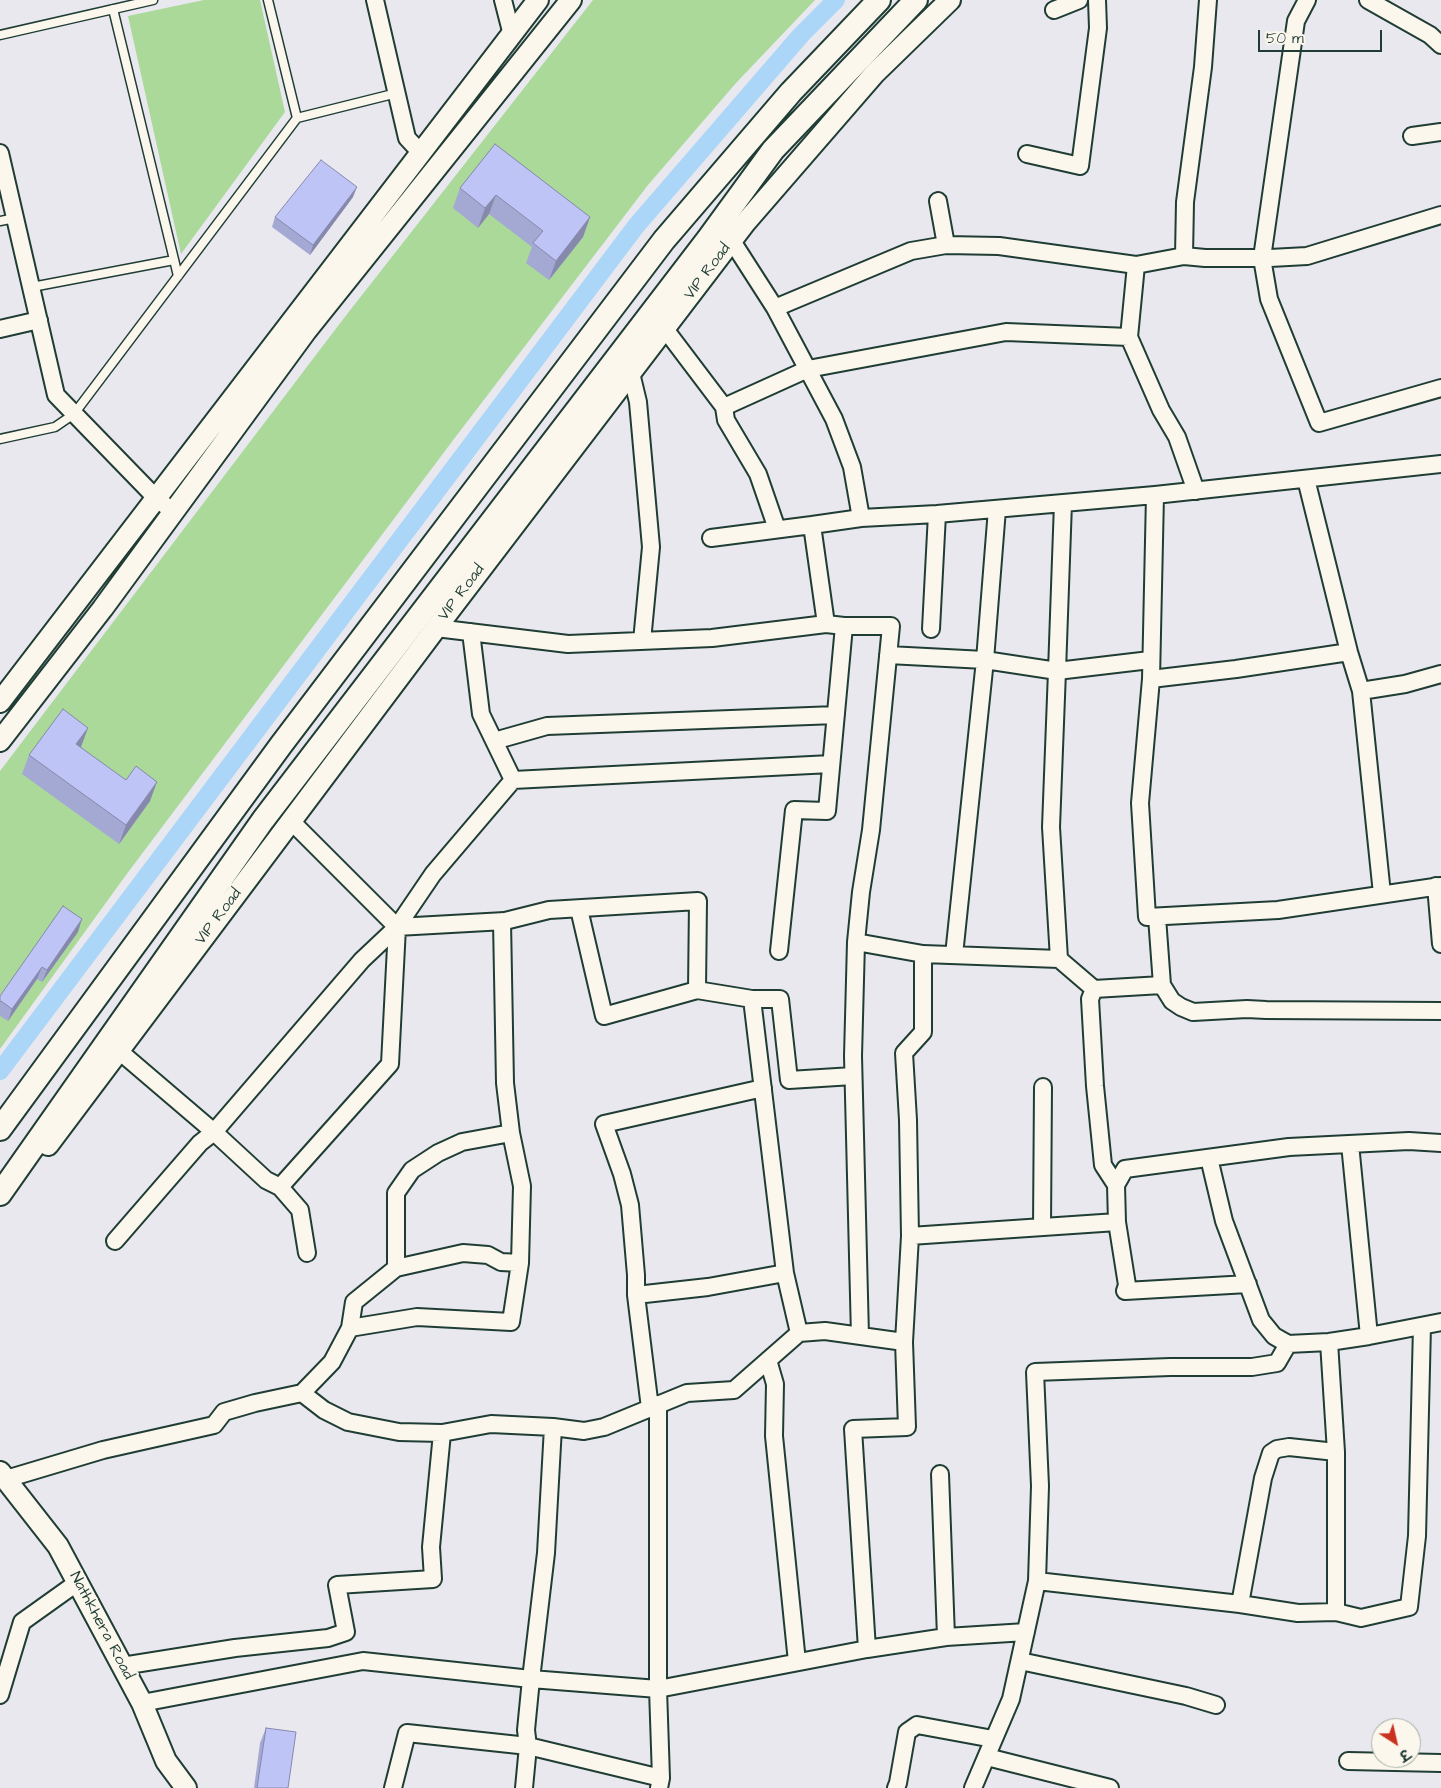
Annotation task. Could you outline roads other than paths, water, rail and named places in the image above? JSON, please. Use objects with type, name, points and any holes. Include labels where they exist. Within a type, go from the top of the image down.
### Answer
[{"type":"main road","points":[[0,1129],[281,745],[664,240],[790,92],[879,0]]},
{"type":"main road","name":"VIP Road","points":[[0,1194],[263,820],[708,239],[773,150],[916,0]]},
{"type":"street","points":[[375,0],[407,138],[421,153]]},
{"type":"street","points":[[503,0],[512,34]]},
{"type":"street","points":[[0,702],[10,683],[156,498],[538,0]]},
{"type":"street","points":[[0,741],[103,608],[306,331],[571,0]]},
{"type":"street","name":"VIP Road","points":[[0,1208],[436,628],[745,222],[875,73],[950,0]]},
{"type":"street","points":[[1054,10],[1079,0]]},
{"type":"street","points":[[1027,154],[1080,166],[1098,28],[1097,0]]},
{"type":"street","points":[[1184,256],[1185,202],[1203,67],[1208,0]]},
{"type":"street","points":[[1307,0],[1296,22],[1262,258],[1269,299],[1319,423],[1441,388]]},
{"type":"street","points":[[1368,0],[1437,36]]},
{"type":"street","points":[[1412,136],[1441,132]]},
{"type":"street","points":[[0,153],[7,219],[32,287],[56,395],[156,498],[174,512]]},
{"type":"street","points":[[938,201],[946,245]]},
{"type":"street","points":[[775,308],[911,251],[946,245],[999,246],[1136,265],[1184,256],[1205,258],[1307,256],[1441,215]]},
{"type":"street","points":[[732,241],[775,308],[834,420],[852,467],[861,518]]},
{"type":"street","points":[[1136,265],[1129,337],[1161,410],[1177,437],[1196,491]]},
{"type":"street","points":[[0,329],[39,320]]},
{"type":"street","points":[[664,329],[724,407],[726,420],[758,474],[777,529]]},
{"type":"street","points":[[724,407],[808,369],[1006,332],[1129,337]]},
{"type":"street","points":[[631,373],[638,402],[651,548],[642,641]]},
{"type":"street","points":[[711,538],[861,518],[937,514],[1155,495],[1441,464]]},
{"type":"street","points":[[1306,479],[1349,652],[1361,691],[1382,894]]},
{"type":"street","points":[[1155,495],[1151,679],[1140,803],[1147,917],[1278,910],[1438,886],[1441,944]]},
{"type":"street","points":[[1059,959],[1051,827],[1062,503]]},
{"type":"street","points":[[954,955],[985,660],[997,509]]},
{"type":"street","points":[[931,629],[937,514]]},
{"type":"street","points":[[812,525],[826,624]]},
{"type":"street","points":[[436,628],[568,644],[712,638],[826,624],[891,626],[871,830],[861,892],[856,942],[853,1019],[860,1336]]},
{"type":"street","points":[[779,952],[794,810],[827,811],[844,626]]},
{"type":"street","points":[[471,632],[482,714],[513,780]]},
{"type":"street","points":[[1151,679],[1236,669],[1349,652]]},
{"type":"street","points":[[888,655],[985,660],[1057,671],[1150,660]]},
{"type":"street","points":[[1361,691],[1405,684],[1441,674]]},
{"type":"street","points":[[494,741],[547,726],[836,715]]},
{"type":"street","points":[[115,1241],[200,1143],[214,1132],[362,960],[397,927],[433,874],[513,780],[831,764]]},
{"type":"street","points":[[280,1187],[390,1064],[397,927],[291,821]]},
{"type":"street","points":[[397,927],[502,921],[549,910],[698,901],[697,990]]},
{"type":"street","points":[[579,908],[604,1016],[697,990],[752,999],[780,999],[789,1080],[854,1076]]},
{"type":"street","points":[[1158,916],[1162,985],[1172,1001],[1193,1012],[1247,1009],[1441,1011]]},
{"type":"street","points":[[350,1328],[417,1318],[511,1322],[520,1263],[522,1186],[511,1133],[504,1084],[502,921]]},
{"type":"street","points":[[856,942],[923,954],[1059,959],[1094,989],[1162,985]]},
{"type":"street","points":[[867,1649],[853,1429],[907,1427],[904,1342],[910,1236],[908,1120],[904,1053],[923,1032],[923,954]]},
{"type":"street","points":[[1094,989],[1090,999],[1095,1086],[1103,1165],[1116,1185],[1117,1222],[1127,1285],[1125,1291],[1248,1284]]},
{"type":"street","points":[[752,999],[784,1273],[799,1333]]},
{"type":"street","points":[[118,1050],[214,1132],[266,1180],[280,1187],[300,1210],[307,1253]]},
{"type":"street","points":[[1042,1228],[1043,1087]]},
{"type":"street","points":[[393,1788],[407,1733],[528,1746],[660,1783],[654,1406],[636,1295],[630,1206],[622,1174],[604,1124],[763,1088]]},
{"type":"street","points":[[396,1268],[396,1192],[412,1170],[438,1153],[462,1142],[511,1133]]},
{"type":"street","points":[[1116,1185],[1126,1169],[1289,1147],[1408,1141],[1441,1143]]},
{"type":"street","points":[[1350,1144],[1369,1336]]},
{"type":"street","points":[[1209,1158],[1224,1221],[1261,1320],[1274,1336],[1288,1344],[1329,1342],[1441,1322]]},
{"type":"street","points":[[910,1236],[1117,1222]]},
{"type":"street","points":[[3,1476],[103,1450],[214,1425],[224,1412],[302,1393],[332,1362],[350,1328],[354,1302],[396,1268],[463,1253],[488,1255],[501,1262],[520,1263]]},
{"type":"street","points":[[636,1295],[708,1286],[784,1273]]},
{"type":"street","points":[[1037,1581],[1240,1604],[1298,1613],[1336,1612],[1362,1618],[1409,1607],[1417,1536],[1422,1326]]},
{"type":"street","points":[[302,1393],[324,1410],[348,1422],[399,1432],[442,1433],[491,1424],[552,1427],[584,1431],[604,1427],[687,1392],[734,1390],[799,1333],[825,1331],[904,1342]]},
{"type":"street","points":[[1329,1342],[1336,1452],[1336,1612]]},
{"type":"street","points":[[973,1788],[1011,1699],[1037,1581],[1040,1486],[1035,1372],[1170,1367],[1252,1367],[1277,1363],[1288,1344]]},
{"type":"street","points":[[768,1360],[775,1384],[774,1436],[797,1662]]},
{"type":"street","points":[[524,1788],[528,1746],[526,1730],[546,1553],[552,1427]]},
{"type":"street","points":[[122,1666],[235,1648],[328,1638],[346,1632],[337,1585],[433,1579],[431,1547],[442,1433]]},
{"type":"street","points":[[1240,1604],[1263,1478],[1270,1453],[1277,1449],[1289,1447],[1336,1452]]},
{"type":"street","points":[[940,1474],[946,1637]]},
{"type":"street","name":"Nathkhera Road","points":[[3,1476],[58,1546],[142,1703],[166,1761],[186,1788]]},
{"type":"street","points":[[1,1688],[22,1622],[78,1582]]},
{"type":"street","points":[[142,1703],[364,1661],[531,1679],[658,1689],[867,1649],[946,1637],[1026,1632]]},
{"type":"street","points":[[1020,1661],[1186,1696],[1216,1705]]},
{"type":"street","points":[[896,1788],[907,1732],[917,1725],[994,1739]]},
{"type":"street","points":[[987,1757],[1090,1786],[1110,1788]]},
{"type":"street","points":[[1348,1760],[1441,1763]]},
{"type":"lane","points":[[0,35],[153,0]]},
{"type":"lane","points":[[268,0],[298,118]]},
{"type":"lane","points":[[113,9],[178,276]]},
{"type":"lane","points":[[0,439],[55,427],[74,414],[298,118],[397,92]]},
{"type":"lane","points":[[32,287],[174,260]]},
{"type":"waterway","points":[[0,1071],[636,226],[801,35],[836,0]]}]
